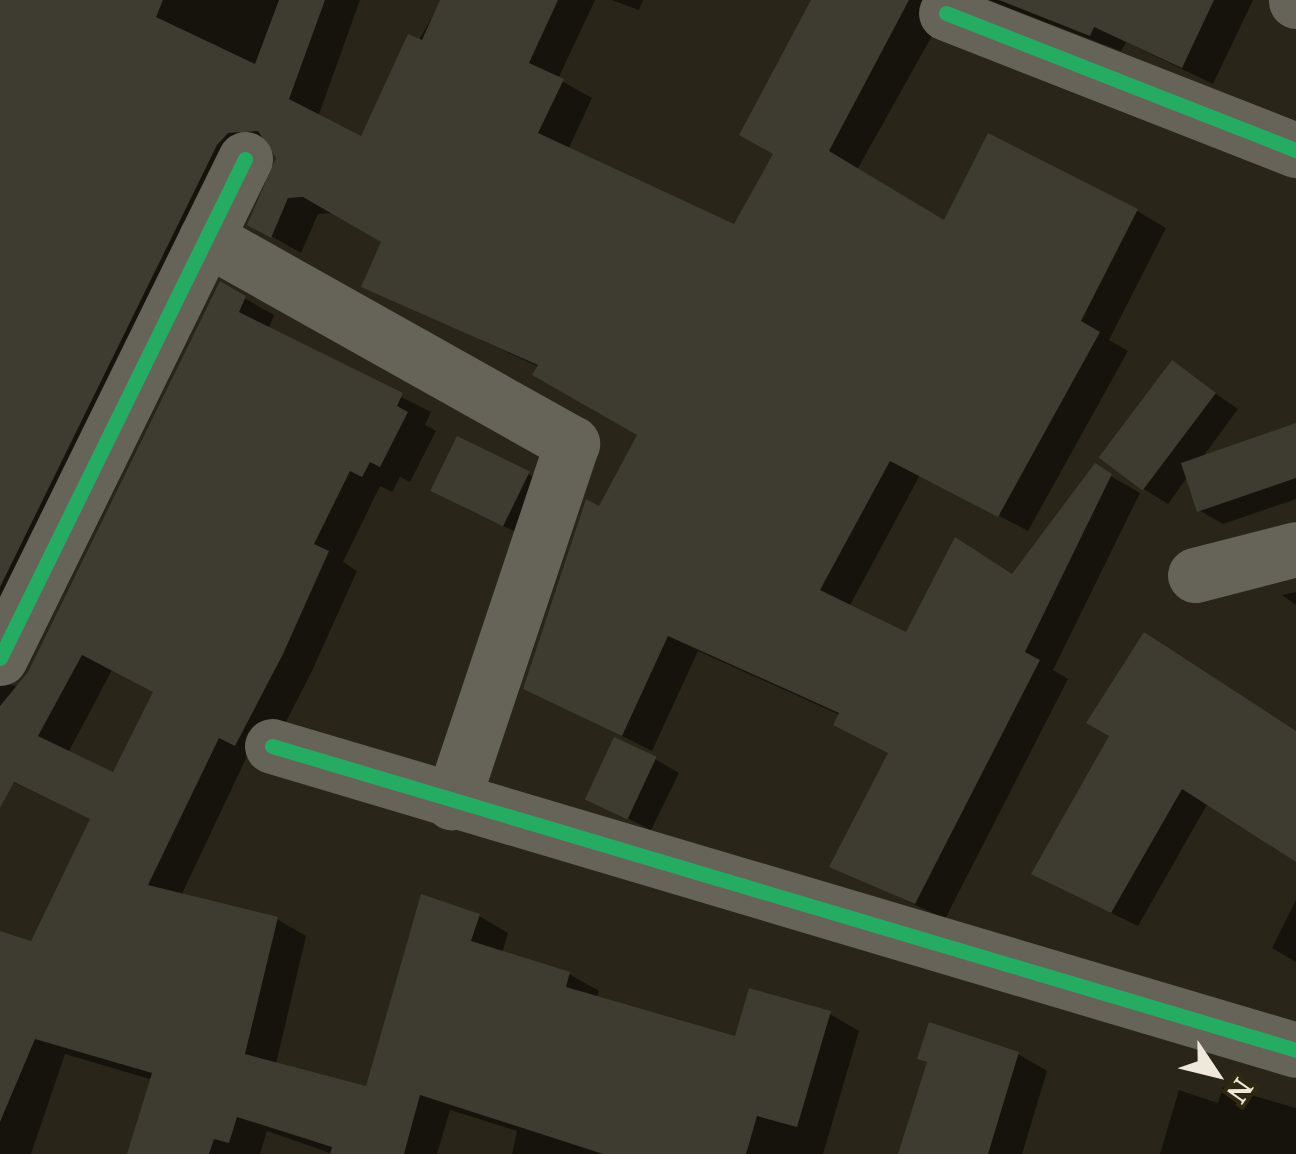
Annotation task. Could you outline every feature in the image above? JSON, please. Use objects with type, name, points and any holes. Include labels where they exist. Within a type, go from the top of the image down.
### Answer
[{"type":"street","points":[[946,13],[1296,150]]},
{"type":"street","points":[[0,658],[245,159]]},
{"type":"street","points":[[206,238],[572,443],[452,802]]},
{"type":"street","points":[[1195,575],[1296,549]]},
{"type":"street","points":[[272,746],[1296,1050]]},
{"type":"building","points":[[0,0],[163,0],[156,17],[255,64],[279,0],[325,0],[289,99],[361,136],[408,34],[422,40],[440,0],[558,0],[529,63],[564,79],[538,133],[734,224],[773,154],[739,135],[811,0],[909,0],[829,151],[944,220],[988,133],[1138,209],[1081,321],[1100,332],[998,517],[890,461],[820,590],[906,632],[955,537],[1012,574],[1095,463],[1112,474],[1025,652],[1040,660],[915,904],[829,867],[888,753],[833,725],[839,713],[668,636],[622,736],[523,689],[586,499],[599,506],[637,435],[532,375],[538,365],[361,287],[381,242],[303,197],[288,198],[271,238],[247,225],[276,158],[258,131],[228,133],[217,145],[0,587]]},
{"type":"building","points":[[999,0],[1214,0],[1182,68],[1094,27],[1090,36]]},
{"type":"building","points":[[220,281],[246,296],[239,312],[403,393],[397,406],[408,412],[380,467],[370,462],[362,477],[350,471],[314,544],[329,551],[283,654],[235,746],[219,738],[148,885],[278,917],[245,1054],[366,1086],[421,894],[480,914],[471,941],[570,972],[566,987],[735,1036],[749,988],[831,1011],[797,1127],[757,1116],[746,1154],[603,1154],[420,1095],[404,1154],[330,1154],[332,1147],[237,1117],[229,1143],[214,1139],[209,1154],[127,1154],[152,1073],[35,1039],[0,1122],[0,931],[31,941],[90,819],[14,782],[0,808],[0,706],[28,672]],"holes":[[[82,655],[153,692],[113,772],[38,736]]]},
{"type":"building","points":[[1172,360],[1216,393],[1143,491],[1099,457]]},
{"type":"building","points":[[1296,423],[1296,478],[1197,512],[1181,463]]},
{"type":"building","points":[[457,436],[530,472],[503,526],[430,491]]},
{"type":"building","points":[[1144,632],[1296,731],[1296,862],[1182,789],[1111,913],[1031,874],[1109,736],[1086,723]]},
{"type":"building","points":[[614,737],[657,757],[627,819],[585,800]]},
{"type":"building","points":[[929,1022],[1019,1052],[988,1154],[898,1154],[927,1062],[917,1059]]},
{"type":"cycle path","points":[[946,13],[1296,150]]},
{"type":"cycle path","points":[[0,658],[245,159]]},
{"type":"cycle path","points":[[272,746],[1296,1050]]}]
